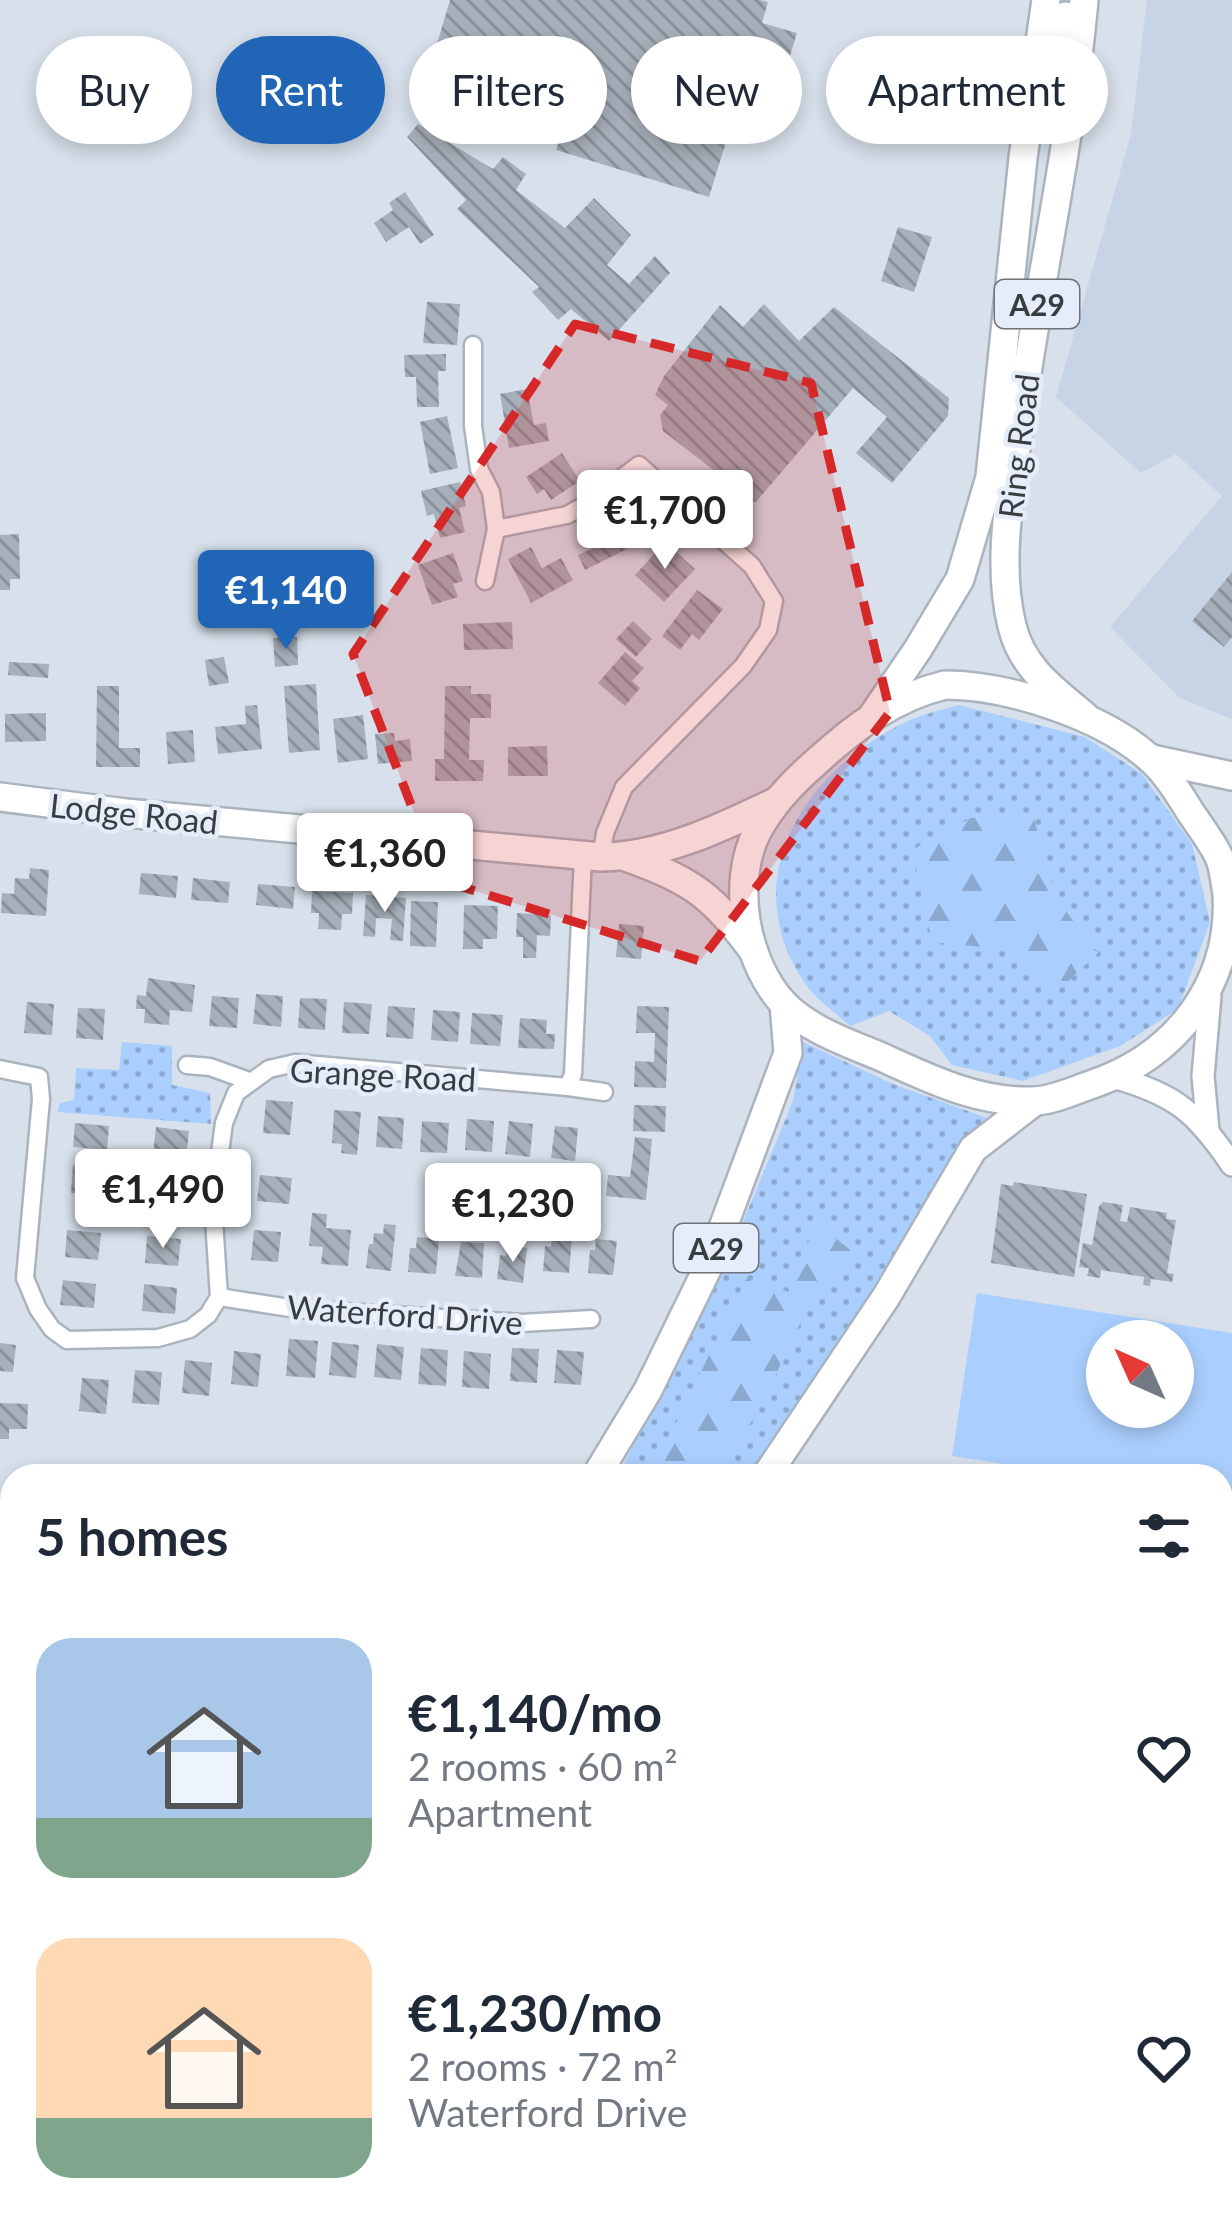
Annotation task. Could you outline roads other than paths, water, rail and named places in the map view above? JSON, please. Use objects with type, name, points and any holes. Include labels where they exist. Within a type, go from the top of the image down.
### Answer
[{"type":"main road","name":"Ring Road","points":[[871,718],[960,579],[990,477],[1021,181],[1046,0]]},
{"type":"main road","points":[[1062,36],[1067,0]]},
{"type":"main road","name":"Ring Road","points":[[1084,0],[1072,109],[1033,327],[1004,569],[1012,627],[1024,657],[1043,681],[1090,721]]},
{"type":"main road","name":"A29","points":[[774,1464],[886,1297],[973,1149],[1035,1102],[1113,1077],[1180,1034],[1210,996],[1232,920],[1222,862],[1152,759],[1090,721],[1005,692],[965,685],[926,690],[871,718],[839,741],[777,801],[754,836],[744,912],[755,954],[784,1004],[822,1032],[946,1086],[1035,1102]]},
{"type":"main road","points":[[1152,759],[1232,776]]},
{"type":"main road","name":"Lodge Road","points":[[0,797],[603,857],[663,870],[710,897],[755,954]]},
{"type":"main road","name":"Lodge Road","points":[[603,857],[720,828],[777,801]]},
{"type":"main road","name":"A29","points":[[603,1464],[648,1390],[726,1222],[788,1053],[784,1004]]},
{"type":"street","points":[[473,345],[473,426],[496,530],[485,581]]},
{"type":"street","points":[[496,530],[586,506],[639,465],[737,550],[765,580],[774,601],[768,630],[743,666],[624,787],[605,832],[568,1087]]},
{"type":"street","points":[[1208,1130],[1203,1076],[1210,996]]},
{"type":"street","name":"Grange Road","points":[[219,1298],[213,1204],[224,1123],[236,1093],[268,1069],[295,1063],[604,1092]]},
{"type":"street","points":[[187,1065],[210,1067],[249,1081]]},
{"type":"street","points":[[0,1069],[60,1077]]},
{"type":"street","points":[[39,1077],[25,1279],[52,1328],[67,1340],[158,1338],[190,1329],[219,1298]]},
{"type":"street","points":[[1113,1077],[1157,1089],[1208,1130],[1232,1165]]},
{"type":"street","name":"Waterford Drive","points":[[219,1298],[296,1309],[522,1323],[591,1319]]}]
